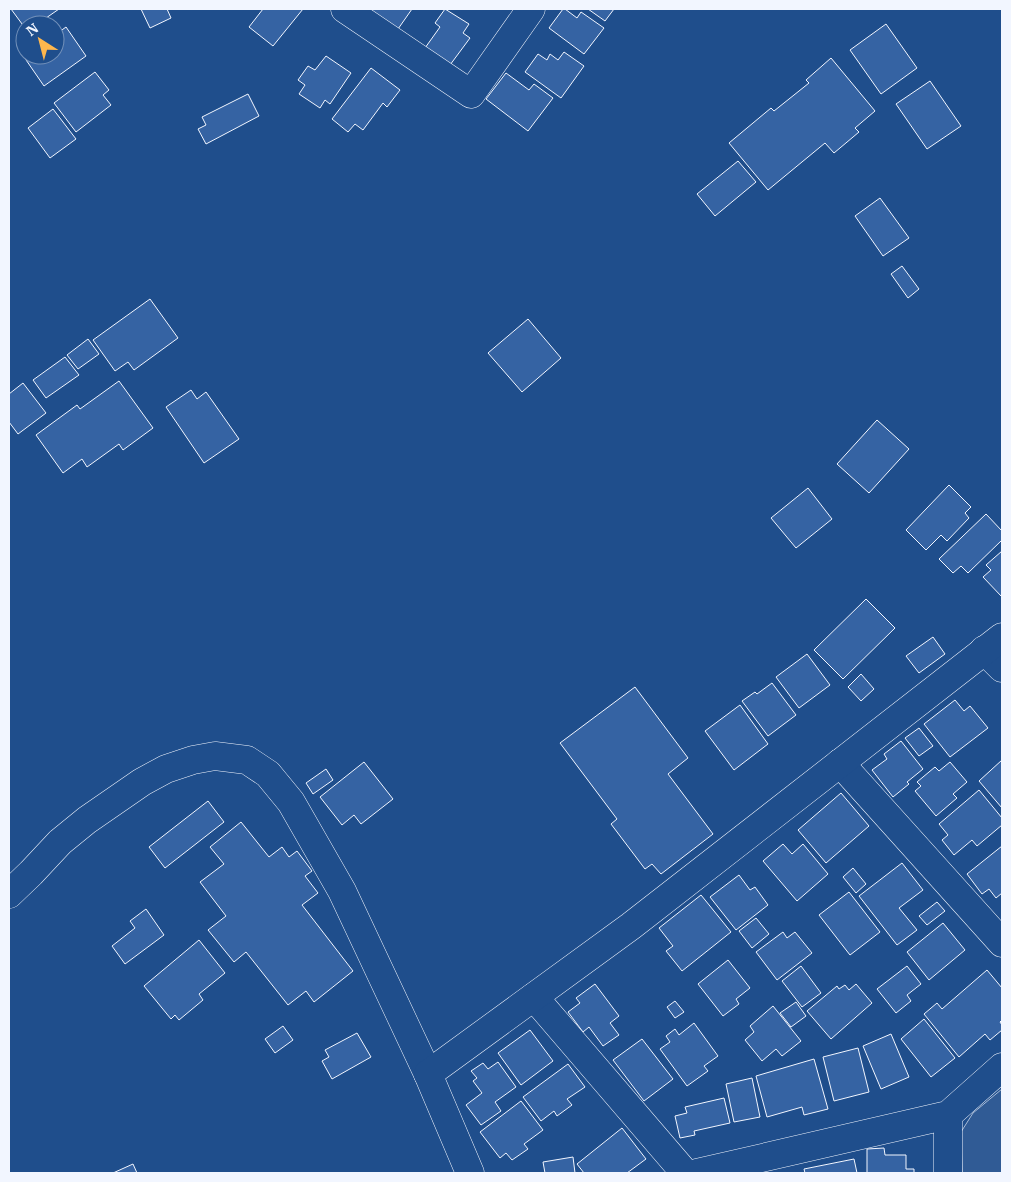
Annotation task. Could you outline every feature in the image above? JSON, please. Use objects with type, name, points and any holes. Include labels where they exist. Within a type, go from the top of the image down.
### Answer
[{"type":"street","points":[[345,9],[471,94],[531,9]]},
{"type":"street","points":[[428,1074],[631,926],[840,764],[996,652]]},
{"type":"street","points":[[9,894],[60,842],[87,820],[142,782],[166,769],[193,760],[215,756],[247,760],[268,774],[291,802],[342,891],[428,1074],[470,1173]]},
{"type":"street","points":[[840,764],[1002,943]]},
{"type":"street","points":[[534,997],[685,1173]]},
{"type":"street","points":[[697,1173],[948,1115],[1002,1067]]},
{"type":"street","points":[[948,1115],[948,1173]]},
{"type":"shaded area","points":[[1002,1089],[1002,1173],[962,1173],[961,1132],[973,1113]]},
{"type":"building","points":[[11,9],[59,9],[50,15],[15,15]]},
{"type":"building","points":[[141,9],[167,9],[171,18],[150,28]]},
{"type":"building","points":[[263,9],[303,9],[273,46],[249,27]]},
{"type":"building","points":[[373,9],[412,9],[398,29],[372,11]]},
{"type":"building","points":[[445,9],[469,24],[463,33],[470,38],[450,65],[425,48],[440,27],[435,23]]},
{"type":"building","points":[[563,9],[577,18],[581,12],[604,28],[584,54],[549,28]]},
{"type":"building","points":[[588,9],[614,9],[605,21]]},
{"type":"building","points":[[886,24],[917,68],[881,94],[850,50]]},
{"type":"building","points":[[65,28],[86,56],[44,86],[30,65],[65,65]]},
{"type":"building","points":[[564,52],[584,66],[561,98],[525,72],[538,54],[547,60],[550,54],[558,60]]},
{"type":"building","points":[[326,56],[351,73],[330,104],[325,100],[320,108],[299,94],[305,85],[298,80],[308,66],[315,70]]},
{"type":"building","points":[[831,58],[875,111],[855,128],[859,132],[834,153],[825,143],[768,190],[729,143],[771,108],[774,111],[809,83],[806,80]]},
{"type":"building","points":[[371,68],[400,90],[387,107],[383,103],[363,130],[355,124],[348,132],[332,119]]},
{"type":"building","points":[[95,72],[109,90],[103,95],[111,105],[76,132],[54,103]]},
{"type":"building","points":[[506,73],[529,90],[534,84],[553,98],[528,131],[486,99]]},
{"type":"building","points":[[930,81],[961,126],[927,149],[896,104]]},
{"type":"building","points":[[248,94],[259,116],[206,144],[198,129],[206,125],[202,117]]},
{"type":"building","points":[[53,109],[76,139],[50,158],[28,128]]},
{"type":"building","points":[[738,161],[756,182],[715,216],[697,194]]},
{"type":"building","points":[[880,198],[909,238],[883,256],[855,216]]},
{"type":"building","points":[[902,266],[919,289],[908,298],[891,274]]},
{"type":"building","points":[[150,299],[178,338],[134,370],[128,362],[115,371],[93,340]]},
{"type":"building","points":[[528,319],[561,358],[522,392],[488,353]]},
{"type":"building","points":[[88,339],[99,354],[78,369],[67,355]]},
{"type":"building","points":[[65,357],[79,375],[46,398],[33,380]]},
{"type":"building","points":[[119,381],[153,428],[123,450],[119,444],[87,467],[82,459],[63,473],[36,435],[77,405],[80,409]]},
{"type":"building","points":[[23,383],[46,413],[18,434],[9,422],[9,394]]},
{"type":"building","points":[[191,390],[197,399],[206,392],[239,439],[204,463],[166,407]]},
{"type":"building","points":[[877,420],[909,449],[869,493],[837,464]]},
{"type":"building","points":[[949,485],[971,507],[965,513],[969,518],[947,541],[941,535],[926,550],[906,530]]},
{"type":"building","points":[[808,488],[832,519],[796,548],[771,518]]},
{"type":"building","points":[[986,514],[1002,531],[1002,540],[968,573],[961,566],[953,573],[939,559]]},
{"type":"building","points":[[1002,551],[1002,597],[983,577],[991,570],[986,565]]},
{"type":"building","points":[[866,599],[895,628],[843,679],[814,650]]},
{"type":"building","points":[[933,637],[945,654],[919,673],[906,656]]},
{"type":"building","points":[[807,654],[830,685],[799,708],[776,677]]},
{"type":"building","points":[[861,674],[874,689],[861,701],[848,687]]},
{"type":"building","points":[[772,683],[796,715],[768,736],[742,701],[755,692],[757,694]]},
{"type":"building","points":[[635,687],[688,758],[668,774],[713,834],[661,874],[652,864],[645,869],[611,824],[617,819],[560,743]]},
{"type":"building","points":[[955,700],[964,711],[970,706],[988,728],[950,757],[924,724]]},
{"type":"building","points":[[740,705],[768,744],[734,770],[705,731]]},
{"type":"building","points":[[919,728],[933,746],[919,756],[905,738]]},
{"type":"building","points":[[901,741],[923,769],[893,797],[872,770],[887,759],[884,754]]},
{"type":"building","points":[[1002,760],[1002,808],[979,781]]},
{"type":"building","points":[[364,762],[393,799],[361,824],[354,815],[342,825],[320,797]]},
{"type":"building","points":[[950,762],[967,782],[953,794],[957,798],[936,816],[915,791],[921,786],[917,782],[935,767],[939,771]]},
{"type":"building","points":[[326,769],[333,780],[313,794],[306,783]]},
{"type":"building","points":[[979,790],[1002,818],[1002,825],[977,846],[972,840],[954,855],[942,840],[948,835],[939,824]]},
{"type":"building","points":[[841,793],[869,826],[826,863],[798,830]]},
{"type":"building","points":[[208,801],[224,822],[165,868],[149,847]]},
{"type":"building","points":[[241,822],[269,857],[282,847],[289,857],[297,851],[312,871],[305,876],[318,893],[302,905],[353,971],[314,1002],[306,991],[288,1005],[246,952],[234,962],[208,930],[226,916],[200,882],[224,864],[210,847]]},
{"type":"building","points":[[783,844],[792,854],[803,844],[828,874],[797,901],[763,861]]},
{"type":"building","points":[[1002,846],[1002,893],[996,898],[989,889],[982,894],[967,874]]},
{"type":"building","points":[[902,863],[923,890],[899,908],[917,930],[897,945],[859,896]]},
{"type":"building","points":[[853,868],[866,884],[856,893],[843,877]]},
{"type":"building","points":[[739,875],[750,890],[755,887],[768,905],[736,930],[710,897]]},
{"type":"building","points":[[849,892],[880,932],[850,955],[819,915]]},
{"type":"building","points":[[701,895],[731,932],[682,971],[666,951],[673,946],[659,928]]},
{"type":"building","points":[[937,902],[945,911],[927,925],[919,916]]},
{"type":"building","points":[[146,909],[164,935],[125,964],[112,946],[135,928],[130,921]]},
{"type":"building","points":[[756,918],[769,934],[752,948],[739,931]]},
{"type":"building","points":[[943,923],[965,950],[929,980],[907,952]]},
{"type":"building","points":[[783,932],[787,938],[795,932],[812,953],[777,980],[756,952]]},
{"type":"building","points":[[199,940],[225,973],[199,994],[203,1000],[179,1020],[175,1015],[171,1019],[144,986]]},
{"type":"building","points":[[728,960],[750,988],[736,999],[739,1004],[723,1016],[698,984]]},
{"type":"building","points":[[801,966],[821,993],[802,1007],[782,981]]},
{"type":"building","points":[[907,966],[921,984],[907,995],[911,1001],[896,1013],[877,989]]},
{"type":"building","points":[[987,970],[1002,988],[1002,1020],[1000,1022],[1002,1030],[990,1040],[985,1034],[959,1057],[924,1014],[937,1003],[942,1009]]},
{"type":"building","points":[[595,984],[619,1016],[610,1023],[619,1035],[603,1046],[589,1027],[583,1032],[568,1012],[580,1003],[576,998]]},
{"type":"building","points":[[856,984],[872,1003],[831,1039],[807,1011],[837,986],[839,989],[845,985],[849,990]]},
{"type":"building","points":[[675,1001],[684,1012],[675,1018],[667,1007]]},
{"type":"building","points":[[796,1002],[806,1016],[791,1027],[780,1013]]},
{"type":"building","points":[[773,1006],[801,1041],[782,1056],[776,1049],[762,1061],[745,1040],[754,1032],[750,1026]]},
{"type":"building","points":[[924,1019],[955,1058],[931,1077],[901,1039]]},
{"type":"building","points":[[694,1023],[718,1056],[704,1066],[708,1071],[687,1086],[660,1049],[670,1042],[666,1036],[675,1029],[679,1035]]},
{"type":"building","points":[[283,1026],[293,1040],[275,1053],[265,1039]]},
{"type":"building","points":[[530,1030],[553,1061],[521,1085],[498,1053]]},
{"type":"building","points":[[357,1033],[371,1057],[332,1079],[322,1061],[329,1057],[325,1050]]},
{"type":"building","points":[[891,1034],[909,1077],[881,1089],[863,1046]]},
{"type":"building","points":[[642,1039],[673,1079],[644,1101],[613,1060]]},
{"type":"building","points":[[858,1048],[869,1092],[834,1101],[823,1057]]},
{"type":"building","points":[[814,1059],[828,1109],[804,1115],[802,1107],[767,1117],[756,1076]]},
{"type":"building","points":[[498,1062],[516,1087],[495,1102],[501,1111],[481,1125],[466,1105],[482,1093],[473,1081],[477,1078],[471,1071],[483,1063],[488,1069]]},
{"type":"building","points":[[568,1064],[585,1087],[567,1099],[572,1105],[557,1116],[554,1111],[541,1121],[523,1097]]},
{"type":"building","points":[[752,1078],[760,1117],[734,1122],[726,1084]]},
{"type":"building","points":[[724,1098],[730,1123],[694,1131],[695,1135],[680,1138],[675,1116],[687,1113],[685,1107]]},
{"type":"building","points":[[521,1101],[543,1130],[524,1144],[528,1149],[512,1160],[506,1153],[500,1158],[480,1132]]},
{"type":"building","points":[[622,1128],[646,1159],[627,1173],[584,1173],[577,1164]]},
{"type":"building","points":[[884,1148],[885,1155],[906,1155],[906,1169],[914,1169],[914,1173],[867,1173],[867,1149]]},
{"type":"building","points":[[573,1157],[575,1173],[545,1173],[543,1162]]},
{"type":"building","points":[[854,1159],[857,1173],[805,1173],[804,1169]]},
{"type":"building","points":[[133,1164],[137,1173],[113,1173]]}]
